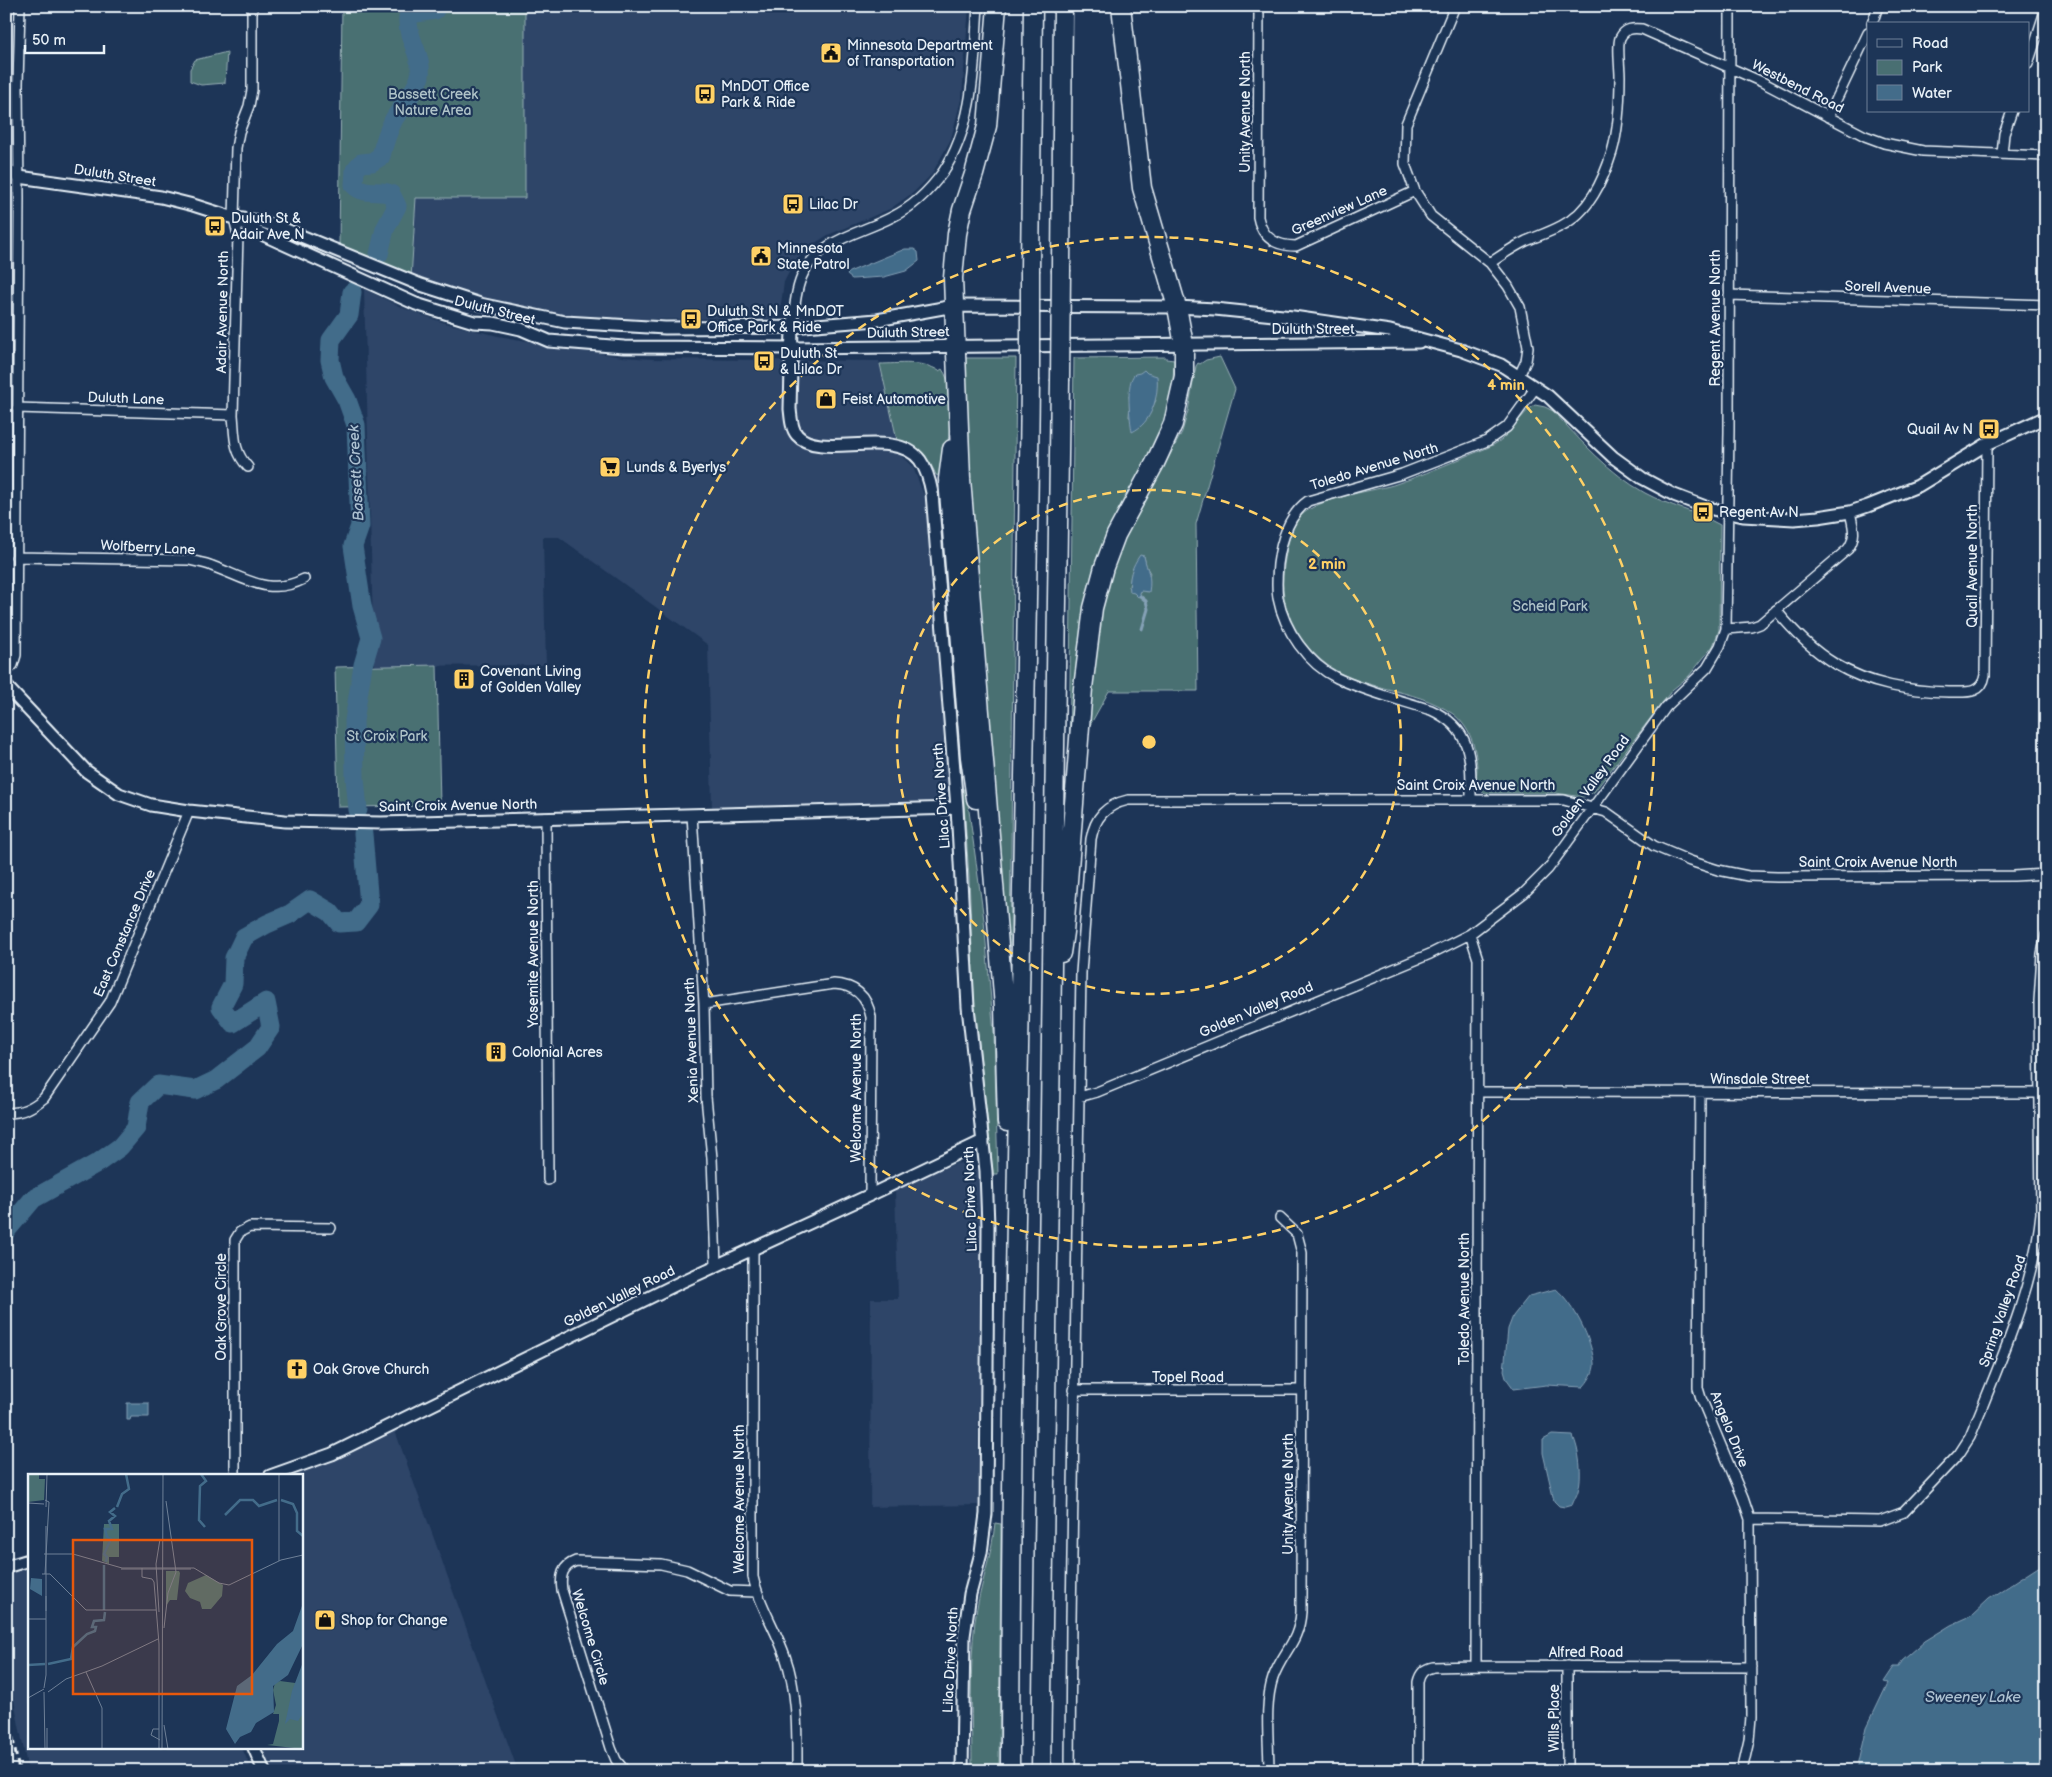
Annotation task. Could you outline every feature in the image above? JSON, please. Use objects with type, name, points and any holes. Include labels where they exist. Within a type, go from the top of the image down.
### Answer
[{"type":"highway","points":[[997,6],[986,126],[957,234],[954,257],[954,306],[961,479],[1000,957],[1005,1044],[1007,1161],[1015,1263]]},
{"type":"highway","points":[[1010,1771],[1010,1593],[1026,684],[1033,6]]},
{"type":"highway","points":[[1041,1771],[1060,381],[1062,6]]},
{"type":"highway","points":[[1051,1017],[1064,932],[1084,688],[1093,608],[1104,567],[1116,535],[1162,449],[1173,424],[1184,376],[1184,345],[1177,307],[1142,188],[1121,6]]},
{"type":"street","points":[[6,672],[13,665],[16,655],[18,84],[20,6]]},
{"type":"street","name":"Adair Avenue North","points":[[248,467],[239,457],[233,415],[238,235],[234,218],[237,141],[249,106],[252,90],[252,6]]},
{"type":"street","name":"Lilac Drive North","points":[[962,1771],[964,1636],[970,1594],[981,1554],[986,1514],[988,1226],[986,1171],[968,1007],[957,808],[932,493],[927,472],[920,460],[912,453],[898,446],[810,443],[796,434],[790,409],[792,328],[798,287],[804,272],[817,255],[831,244],[893,217],[906,208],[930,189],[947,165],[961,135],[968,106],[978,6]]},
{"type":"street","name":"Unity Avenue North","points":[[1258,217],[1259,6]]},
{"type":"street","points":[[1455,6],[1406,124],[1405,164],[1415,191],[1431,216],[1490,263],[1508,286],[1520,307],[1528,347],[1526,361],[1519,376]]},
{"type":"street","name":"Regent Avenue North","points":[[1726,629],[1730,6]]},
{"type":"street","points":[[1873,22],[1878,6]]},
{"type":"street","points":[[2030,58],[2046,8]]},
{"type":"street","name":"Westbend Road","points":[[1490,263],[1525,241],[1563,225],[1578,214],[1592,199],[1602,180],[1612,151],[1618,125],[1620,39],[1626,30],[1632,28],[1642,29],[1762,82],[1864,136],[1904,149],[1923,152],[2046,156]]},
{"type":"street","points":[[1828,117],[1867,35]]},
{"type":"street","points":[[2002,154],[2004,134],[2012,112]]},
{"type":"street","name":"Duluth Street","points":[[6,170],[19,177],[161,197],[234,218],[260,221],[284,229],[396,276],[450,295],[488,306],[565,322],[665,328],[792,328],[877,320],[954,306],[1177,307],[1215,308],[1390,331],[1461,350],[1483,358],[1519,376],[1568,413],[1613,456],[1642,478],[1708,508],[1765,518],[1794,519],[1850,512]]},
{"type":"street","name":"Duluth Street","points":[[6,182],[19,177]]},
{"type":"street","name":"Greenview Lane","points":[[1258,217],[1260,228],[1266,237],[1274,243],[1296,246],[1415,191]]},
{"type":"street","name":"Duluth Street","points":[[234,218],[257,232],[416,304],[474,322],[493,323],[521,329],[549,341],[624,348],[1428,342]]},
{"type":"street","name":"Sorell Avenue","points":[[1729,295],[2046,305]]},
{"type":"street","name":"Toledo Avenue North","points":[[1471,800],[1471,768],[1468,749],[1460,731],[1453,723],[1445,716],[1431,710],[1337,678],[1315,662],[1299,645],[1286,623],[1278,598],[1279,553],[1292,518],[1296,511],[1308,501],[1388,479],[1487,441],[1501,432],[1513,420],[1536,387]]},
{"type":"street","name":"Duluth Lane","points":[[17,408],[233,415]]},
{"type":"street","points":[[1726,629],[1752,628],[1760,624],[1848,549],[1852,544],[1854,533],[1850,512],[1918,486],[1987,444],[2046,417]]},
{"type":"street","name":"Quail Avenue North","points":[[1776,610],[1789,626],[1813,649],[1835,664],[1865,678],[1894,687],[1913,690],[1970,692],[1981,687],[1985,675],[1987,444]]},
{"type":"street","name":"Wolfberry Lane","points":[[16,558],[189,560],[211,566],[256,584],[274,587],[291,585],[304,578]]},
{"type":"street","name":"Golden Valley Road","points":[[1079,1097],[1097,1092],[1430,954],[1470,934],[1524,892],[1548,869],[1666,707],[1707,668],[1720,646],[1726,629]]},
{"type":"street","name":"Saint Croix Avenue North","points":[[6,686],[86,771],[119,794],[152,805],[189,811],[285,821],[336,823],[957,808]]},
{"type":"street","name":"Saint Croix Avenue North","points":[[1079,1097],[1082,973],[1093,827],[1102,813],[1110,806],[1128,800],[1564,800],[1606,812],[1654,846],[1690,861],[1718,870],[1748,876],[1935,877],[2046,874]]},
{"type":"street","name":"East Constance Drive","points":[[6,1113],[28,1110],[44,1098],[110,1002],[189,811]]},
{"type":"street","name":"Xenia Avenue North","points":[[692,815],[704,1004],[706,1097],[712,1158],[716,1265]]},
{"type":"street","name":"Yosemite Avenue North","points":[[546,818],[548,1180]]},
{"type":"street","name":"Toledo Avenue North","points":[[1470,934],[1478,959],[1476,1666]]},
{"type":"street","name":"Spring Valley Road","points":[[1750,1519],[1880,1520],[1893,1517],[1904,1512],[1959,1454],[1970,1437],[2003,1354],[2033,1266],[2038,1242],[2043,1093],[2039,1001],[2042,954],[2046,935]]},
{"type":"street","name":"Welcome Avenue North","points":[[704,1004],[834,984],[845,984],[863,996],[869,1006],[871,1017],[870,1196]]},
{"type":"street","name":"Winsdale Street","points":[[1479,1092],[2043,1093]]},
{"type":"street","name":"Angelo Drive","points":[[1700,1093],[1698,1388],[1744,1498],[1750,1519],[1751,1667],[1749,1740],[1742,1771]]},
{"type":"street","points":[[1070,1771],[1079,1097]]},
{"type":"street","name":"Golden Valley Road","points":[[276,1474],[332,1454],[716,1265],[870,1196],[982,1141]]},
{"type":"street","name":"Unity Avenue North","points":[[1269,1771],[1270,1686],[1279,1664],[1293,1643],[1300,1625],[1302,1253],[1296,1234],[1280,1218]]},
{"type":"street","name":"Oak Grove Circle","points":[[235,1474],[236,1240],[240,1232],[250,1227],[331,1228]]},
{"type":"street","name":"Welcome Avenue North","points":[[753,1249],[752,1555],[756,1592],[777,1634],[792,1678],[798,1720],[797,1771]]},
{"type":"street","name":"Topel Road","points":[[1074,1390],[1302,1390]]},
{"type":"street","points":[[6,1567],[28,1560]]},
{"type":"street","name":"Welcome Circle","points":[[625,1771],[616,1760],[611,1748],[562,1590],[560,1579],[563,1569],[576,1561],[662,1564],[687,1570],[730,1591],[756,1592]]},
{"type":"street","name":"Alfred Road","points":[[1418,1771],[1418,1682],[1422,1672],[1434,1666],[1751,1667]]},
{"type":"street","name":"Wills Place","points":[[1567,1666],[1567,1771]]},
{"type":"street","points":[[255,1750],[264,1771]]},
{"type":"shaded area","points":[[525,6],[969,6],[962,96],[951,139],[932,174],[914,192],[890,209],[828,235],[809,247],[794,263],[784,282],[780,312],[776,318],[612,320],[536,311],[411,279],[416,198],[525,198]]},
{"type":"shaded area","points":[[364,289],[403,308],[445,323],[498,336],[623,357],[653,359],[879,361],[900,455],[913,467],[925,498],[949,790],[946,796],[935,801],[712,807],[708,645],[559,537],[543,537],[546,665],[374,666]]},
{"type":"shaded area","points":[[957,1163],[968,1164],[974,1167],[981,1175],[978,1505],[870,1507],[871,1299],[898,1299],[895,1188]]},
{"type":"shaded area","points":[[394,1428],[518,1771],[272,1771],[264,1750],[302,1750],[302,1474],[295,1474]]},
{"type":"shaded area","points":[[28,1565],[28,1750],[243,1750],[252,1771],[28,1771],[6,1660],[6,1573]]},
{"type":"green space","name":"Bassett Creek Nature Area","points":[[342,6],[525,6],[525,198],[416,198],[411,279],[339,246]]},
{"type":"green space","points":[[227,52],[225,83],[201,85],[190,81],[190,69],[195,60]]},
{"type":"green space","points":[[1166,357],[1166,359],[1174,360],[1169,403],[1158,438],[1121,513],[1069,763],[1074,358]],"holes":[[[1129,396],[1156,400],[1147,419],[1129,417]]]},
{"type":"green space","points":[[1220,357],[1235,389],[1196,524],[1198,691],[1109,691],[1089,727],[1085,727],[1093,637],[1112,559],[1139,505],[1162,470],[1182,432],[1188,411],[1196,366],[1198,363],[1200,364],[1206,360]],"holes":[[[1144,556],[1150,573],[1138,597],[1129,587],[1131,573],[1137,562]]]},
{"type":"green space","points":[[965,358],[1016,358],[1010,947],[1004,947],[965,435]]},
{"type":"green space","points":[[880,364],[918,364],[926,365],[939,371],[942,369],[947,379],[951,406],[949,436],[942,476],[936,475],[926,457],[916,449],[897,440]]},
{"type":"green space","name":"Scheid Park","points":[[1535,405],[1553,411],[1596,456],[1632,485],[1654,498],[1702,516],[1720,525],[1719,630],[1713,646],[1689,676],[1672,690],[1594,792],[1583,797],[1556,793],[1486,793],[1482,791],[1477,782],[1477,767],[1471,738],[1459,719],[1438,705],[1421,698],[1351,678],[1321,660],[1305,643],[1292,622],[1283,589],[1283,577],[1290,536],[1297,521],[1309,510],[1344,496],[1393,485],[1491,446],[1501,440],[1525,413]]},
{"type":"green space","name":"St Croix Park","points":[[437,665],[440,806],[338,807],[335,667]]},
{"type":"green space","points":[[963,789],[966,789],[984,920],[994,1034],[998,1174],[993,1174],[974,998]]},
{"type":"green space","points":[[995,1523],[1001,1524],[999,1771],[972,1771],[971,1677],[973,1639],[979,1596]]},
{"type":"water","points":[[905,249],[914,249],[918,252],[919,261],[906,271],[884,277],[852,279],[847,275],[849,272]]},
{"type":"water","points":[[1144,370],[1157,376],[1157,392],[1149,416],[1139,428],[1132,432],[1129,402],[1130,385],[1135,374]]},
{"type":"water","points":[[1140,555],[1144,556],[1150,577],[1150,586],[1149,592],[1141,591],[1139,592],[1141,595],[1138,597],[1130,592],[1130,577]]},
{"type":"water","points":[[1556,1289],[1569,1304],[1586,1333],[1593,1354],[1594,1366],[1592,1373],[1583,1387],[1546,1385],[1514,1389],[1506,1378],[1504,1371],[1508,1329],[1513,1316],[1529,1296]]},
{"type":"water","points":[[127,1403],[149,1403],[149,1417],[131,1417],[130,1420],[127,1420]]},
{"type":"water","points":[[1552,1435],[1573,1436],[1579,1455],[1580,1478],[1578,1491],[1572,1505],[1565,1507],[1559,1506],[1554,1501],[1543,1453],[1543,1440]]},
{"type":"water","name":"Sweeney Lake","points":[[2046,1562],[2046,1771],[1857,1771],[1867,1727],[1888,1683],[1884,1682],[1894,1667],[1899,1667],[1902,1661],[1925,1641],[1951,1625],[1971,1616],[1989,1599]]},
{"type":"waterway","name":"Bassett Creek","points":[[379,254],[385,229],[397,206],[391,194],[367,191],[354,185],[355,170],[361,163],[372,162],[381,156],[386,137],[394,119],[420,76],[419,61],[409,32],[408,17],[416,13],[435,10],[437,6]]},
{"type":"waterway","name":"Bassett Creek","points":[[352,292],[349,315],[331,340],[330,360],[334,377],[347,400],[356,425],[360,526],[353,546],[362,606],[371,638],[363,665],[354,721],[355,778],[358,810]]},
{"type":"waterway","points":[[1140,596],[1146,601],[1148,609],[1142,629]]},
{"type":"waterway","name":"Bassett Creek","points":[[6,1231],[33,1199],[99,1162],[120,1147],[136,1128],[140,1102],[158,1085],[195,1090],[216,1080],[257,1048],[271,1027],[266,1002],[233,1023],[221,1007],[233,984],[234,958],[244,937],[290,914],[310,900],[330,912],[339,923],[356,922],[369,905],[363,834]]},
{"type":"railway","points":[[6,1702],[19,1771]]},
{"type":"place","name":"Minnesota Department of Transportation","points":[[831,53]]},
{"type":"place","name":"MnDOT Office Park & Ride","points":[[705,94]]},
{"type":"place","name":"Lilac Dr","points":[[793,204]]},
{"type":"place","name":"Duluth St & Adair Ave N","points":[[215,226]]},
{"type":"place","name":"Minnesota State Patrol","points":[[761,256]]},
{"type":"place","name":"Duluth St N & MnDOT Office Park & Ride","points":[[691,319]]},
{"type":"place","name":"Duluth St & Lilac Dr","points":[[764,361]]},
{"type":"place","name":"Feist Automotive","points":[[826,399]]},
{"type":"place","name":"Quail Av N","points":[[1989,429]]},
{"type":"place","name":"Lunds & Byerlys","points":[[610,467]]},
{"type":"place","name":"Regent Av N","points":[[1703,512]]},
{"type":"place","name":"Covenant Living of Golden Valley","points":[[464,679]]},
{"type":"place","name":"Colonial Acres","points":[[496,1052]]},
{"type":"place","name":"Oak Grove Church","points":[[297,1369]]},
{"type":"place","name":"Shop for Change","points":[[325,1620]]}]
